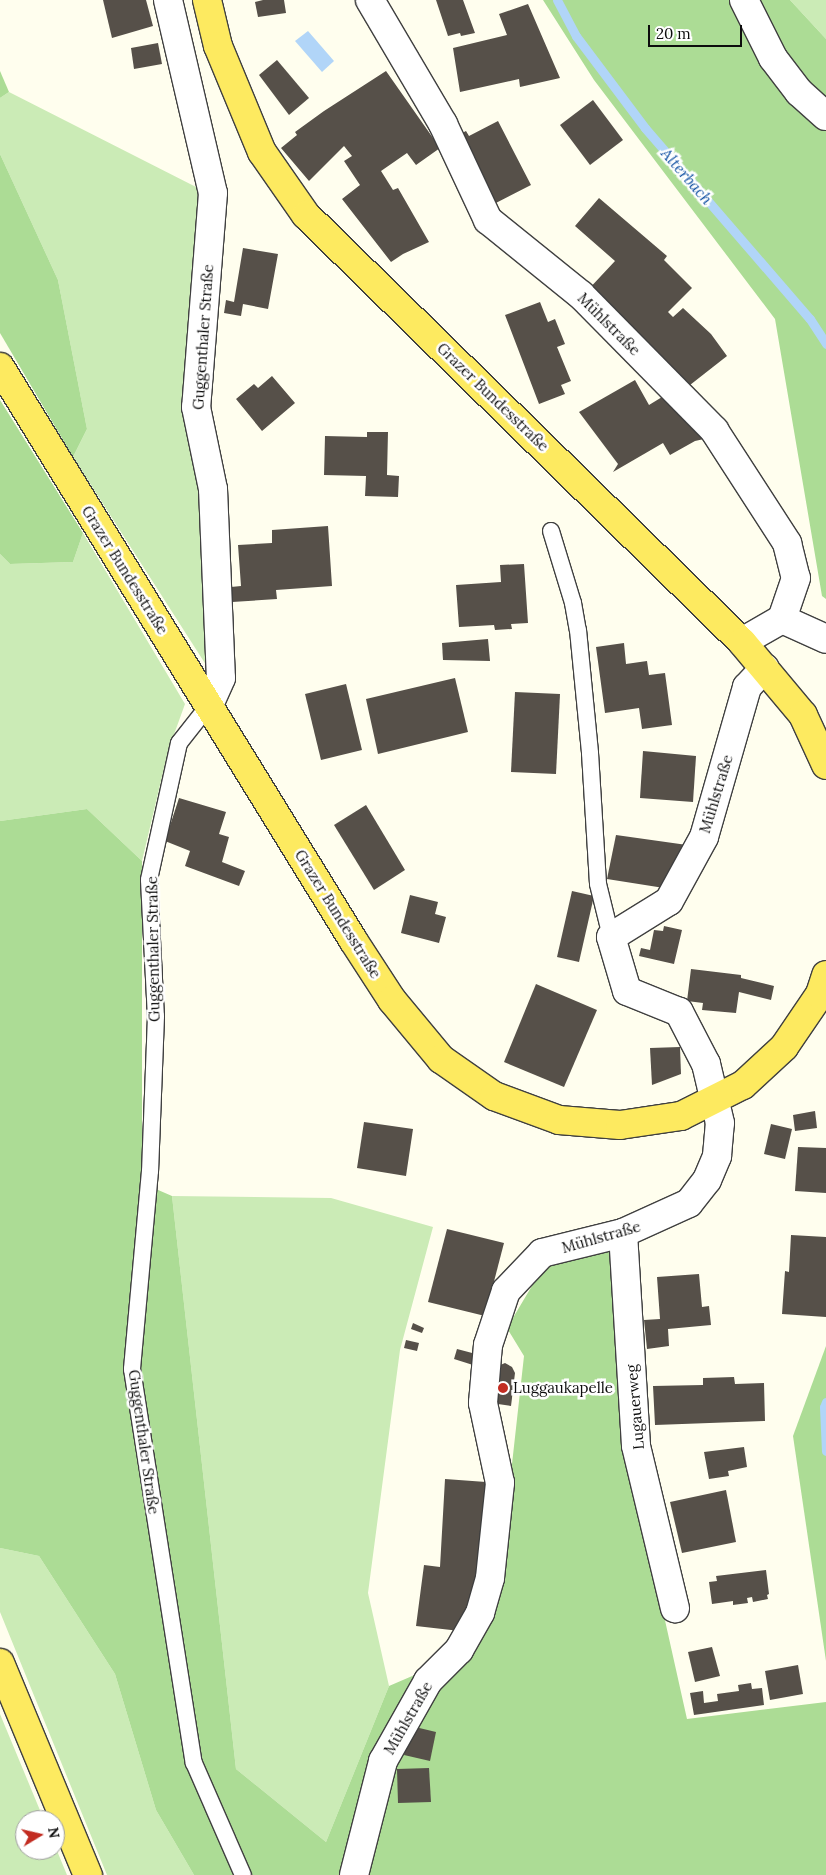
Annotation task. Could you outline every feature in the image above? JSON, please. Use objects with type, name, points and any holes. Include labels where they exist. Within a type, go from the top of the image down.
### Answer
[{"type":"main road","name":"Grazer Bundesstraße","points":[[207,0],[218,46],[262,152],[306,215],[742,642],[803,715],[826,765]]},
{"type":"main road","name":"Grazer Bundesstraße","points":[[0,367],[392,1000],[441,1059],[494,1096],[559,1120],[620,1125],[681,1116],[743,1085],[784,1047],[820,994],[826,975]]},
{"type":"main road","points":[[0,1663],[88,1875]]},
{"type":"street","name":"Guggenthaler Straße","points":[[168,0],[213,192],[196,408],[213,499],[221,678],[209,705]]},
{"type":"street","name":"Mühlstraße","points":[[370,0],[443,124],[488,220],[580,295],[714,430],[787,543],[796,578],[782,619]]},
{"type":"street","points":[[744,0],[773,58],[799,92],[826,116]]},
{"type":"street","points":[[742,642],[782,619],[826,639]]},
{"type":"street","name":"Mühlstraße","points":[[354,1875],[383,1761],[428,1680],[459,1650],[480,1613],[490,1578],[500,1483],[483,1403],[488,1345],[506,1291],[542,1253],[623,1232],[689,1203],[706,1180],[717,1156],[720,1122],[706,1064],[679,1012],[627,991],[611,938],[668,901],[704,837],[747,687],[765,668]]},
{"type":"street","name":"Lugauerweg","points":[[623,1232],[636,1446],[675,1608]]},
{"type":"lane","points":[[551,531],[573,603],[578,630],[590,753],[598,884],[611,938]]},
{"type":"lane","name":"Guggenthaler Straße","points":[[209,705],[179,743],[149,880],[156,1016],[150,1171],[132,1369],[194,1764],[243,1875]]},
{"type":"green space","points":[[543,0],[790,0],[826,39],[826,599],[822,596],[775,319],[594,80]]},
{"type":"green space","points":[[790,0],[826,0],[826,39]]},
{"type":"green space","points":[[0,71],[9,92],[0,98]]},
{"type":"green space","points":[[9,92],[198,188],[208,668],[73,457],[87,429],[58,280],[0,154],[0,98]]},
{"type":"green space","points":[[0,154],[58,280],[87,429],[73,457],[0,333]]},
{"type":"green space","points":[[0,400],[83,533],[73,562],[10,564],[0,554]]},
{"type":"green space","points":[[83,533],[185,704],[168,751],[142,861],[87,809],[0,821],[0,554],[10,564],[73,562]]},
{"type":"green space","points":[[87,809],[142,861],[142,1183],[172,1196],[236,1769],[326,1842],[389,1686],[475,1649],[510,1482],[524,1356],[507,1328],[542,1269],[610,1245],[627,1450],[687,1719],[826,1702],[826,1875],[194,1875],[156,1810],[115,1674],[39,1556],[0,1548],[0,821]]},
{"type":"green space","points":[[172,1196],[331,1198],[433,1227],[400,1350],[368,1593],[389,1686],[326,1842],[236,1769]]},
{"type":"green space","points":[[826,1346],[826,1661],[793,1436]]},
{"type":"green space","points":[[0,1548],[39,1556],[115,1674],[156,1810],[194,1875],[107,1875],[0,1612]]},
{"type":"green space","points":[[0,1714],[40,1810],[15,1810],[15,1860],[61,1860],[67,1875],[0,1875]]},
{"type":"water","points":[[308,31],[334,61],[322,72],[295,41]]},
{"type":"building","points":[[103,0],[146,0],[153,26],[112,38]]},
{"type":"building","points":[[284,0],[286,13],[258,17],[255,2]]},
{"type":"building","points":[[436,0],[463,0],[475,33],[461,36],[460,33],[448,36]]},
{"type":"building","points":[[528,4],[560,78],[520,87],[519,79],[460,92],[453,48],[507,35],[499,14]]},
{"type":"building","points":[[158,43],[162,64],[134,69],[131,48]]},
{"type":"building","points":[[277,60],[309,98],[289,115],[259,75]]},
{"type":"building","points":[[386,71],[440,148],[416,165],[407,153],[381,171],[393,190],[398,188],[429,242],[391,262],[342,199],[360,185],[344,161],[352,156],[344,146],[309,181],[281,148],[297,135],[295,132]]},
{"type":"building","points":[[593,100],[623,140],[590,165],[560,125]]},
{"type":"building","points":[[498,121],[531,185],[490,206],[454,137],[466,131],[469,136]]},
{"type":"building","points":[[599,198],[667,256],[664,260],[692,288],[668,312],[673,317],[683,308],[711,334],[727,356],[690,385],[586,292],[615,261],[575,226]]},
{"type":"building","points":[[243,248],[278,254],[268,309],[243,304],[241,316],[224,313],[226,300],[234,302]]},
{"type":"building","points":[[540,302],[548,322],[555,319],[565,344],[557,347],[571,381],[561,385],[565,394],[539,404],[505,315]]},
{"type":"building","points":[[272,376],[295,403],[262,431],[236,399],[254,384],[258,388]]},
{"type":"building","points":[[635,380],[649,405],[667,394],[704,439],[695,441],[670,455],[663,443],[613,472],[618,464],[579,412]]},
{"type":"building","points":[[367,432],[388,432],[387,475],[399,476],[398,497],[365,496],[366,476],[324,475],[325,436],[367,437]]},
{"type":"building","points":[[328,526],[332,586],[276,590],[277,599],[232,602],[231,587],[241,586],[238,545],[272,543],[272,530]]},
{"type":"building","points":[[524,564],[528,623],[511,624],[512,629],[495,630],[494,625],[459,627],[456,585],[501,582],[500,565]]},
{"type":"building","points":[[488,639],[490,661],[443,660],[442,643]]},
{"type":"building","points":[[624,643],[626,664],[647,661],[649,675],[665,673],[672,725],[642,729],[639,708],[605,713],[596,647]]},
{"type":"building","points":[[455,678],[468,732],[378,754],[366,699]]},
{"type":"building","points":[[346,684],[362,750],[321,760],[305,694]]},
{"type":"building","points":[[515,692],[560,694],[556,774],[511,772]]},
{"type":"building","points":[[643,751],[696,756],[693,802],[640,798]]},
{"type":"building","points":[[179,798],[226,812],[219,834],[229,837],[222,862],[245,871],[239,886],[185,866],[190,851],[165,841]]},
{"type":"building","points":[[366,805],[405,870],[374,890],[334,825]]},
{"type":"building","points":[[616,835],[687,845],[664,888],[607,879]]},
{"type":"building","points":[[572,891],[594,896],[579,962],[557,957]]},
{"type":"building","points":[[410,895],[438,902],[435,914],[446,917],[439,943],[401,933]]},
{"type":"building","points":[[664,926],[682,930],[674,964],[639,956],[641,948],[650,950],[654,930],[663,931]]},
{"type":"building","points":[[691,969],[741,975],[741,978],[774,986],[771,1000],[739,992],[736,1013],[702,1010],[703,1003],[687,1001]]},
{"type":"building","points":[[536,984],[597,1010],[564,1087],[504,1062]]},
{"type":"building","points":[[680,1047],[681,1074],[652,1085],[650,1048]]},
{"type":"building","points":[[815,1111],[817,1128],[795,1131],[793,1115]]},
{"type":"building","points":[[364,1122],[413,1129],[406,1176],[357,1168]]},
{"type":"building","points":[[771,1124],[792,1129],[785,1159],[764,1154]]},
{"type":"building","points":[[798,1147],[826,1148],[826,1193],[795,1191]]},
{"type":"building","points":[[447,1229],[504,1243],[485,1316],[428,1302]]},
{"type":"building","points":[[791,1235],[826,1237],[826,1317],[782,1314],[785,1271],[789,1272]]},
{"type":"building","points":[[699,1274],[702,1307],[709,1306],[711,1325],[668,1329],[669,1346],[647,1349],[644,1320],[660,1319],[657,1277]]},
{"type":"building","points":[[413,1323],[424,1328],[422,1333],[411,1329]]},
{"type":"building","points":[[406,1340],[419,1343],[417,1351],[404,1348]]},
{"type":"building","points":[[457,1349],[476,1354],[473,1365],[454,1359]]},
{"type":"building","name":"Luggaukapelle","points":[[505,1363],[512,1367],[515,1373],[511,1406],[491,1403],[498,1366]]},
{"type":"building","points":[[734,1377],[735,1384],[764,1383],[765,1421],[655,1425],[653,1386],[703,1385],[703,1378]]},
{"type":"building","points":[[744,1447],[747,1467],[728,1471],[729,1476],[709,1479],[704,1452]]},
{"type":"building","points":[[445,1479],[486,1482],[476,1599],[460,1631],[416,1626],[424,1565],[440,1567]]},
{"type":"building","points":[[726,1490],[736,1542],[682,1553],[670,1502]]},
{"type":"building","points":[[766,1570],[768,1599],[753,1602],[752,1597],[747,1598],[748,1603],[733,1605],[733,1601],[712,1604],[709,1582],[717,1581],[716,1576]]},
{"type":"building","points":[[712,1647],[720,1676],[695,1682],[688,1652]]},
{"type":"building","points":[[798,1665],[803,1694],[770,1700],[765,1671]]},
{"type":"building","points":[[751,1683],[752,1689],[762,1688],[764,1705],[694,1715],[690,1693],[703,1691],[704,1703],[718,1701],[717,1694],[739,1691],[738,1685]]},
{"type":"building","points":[[411,1726],[436,1732],[430,1761],[404,1755]]},
{"type":"building","points":[[429,1768],[431,1802],[398,1803],[397,1769]]},
{"type":"waterway","name":"Alterbach","points":[[557,0],[576,36],[645,128],[810,319],[826,344]]},
{"type":"waterway","name":"Alterbach","points":[[826,1402],[824,1407],[826,1451]]},
{"type":"place","name":"Luggaukapelle","points":[[503,1388]]}]
